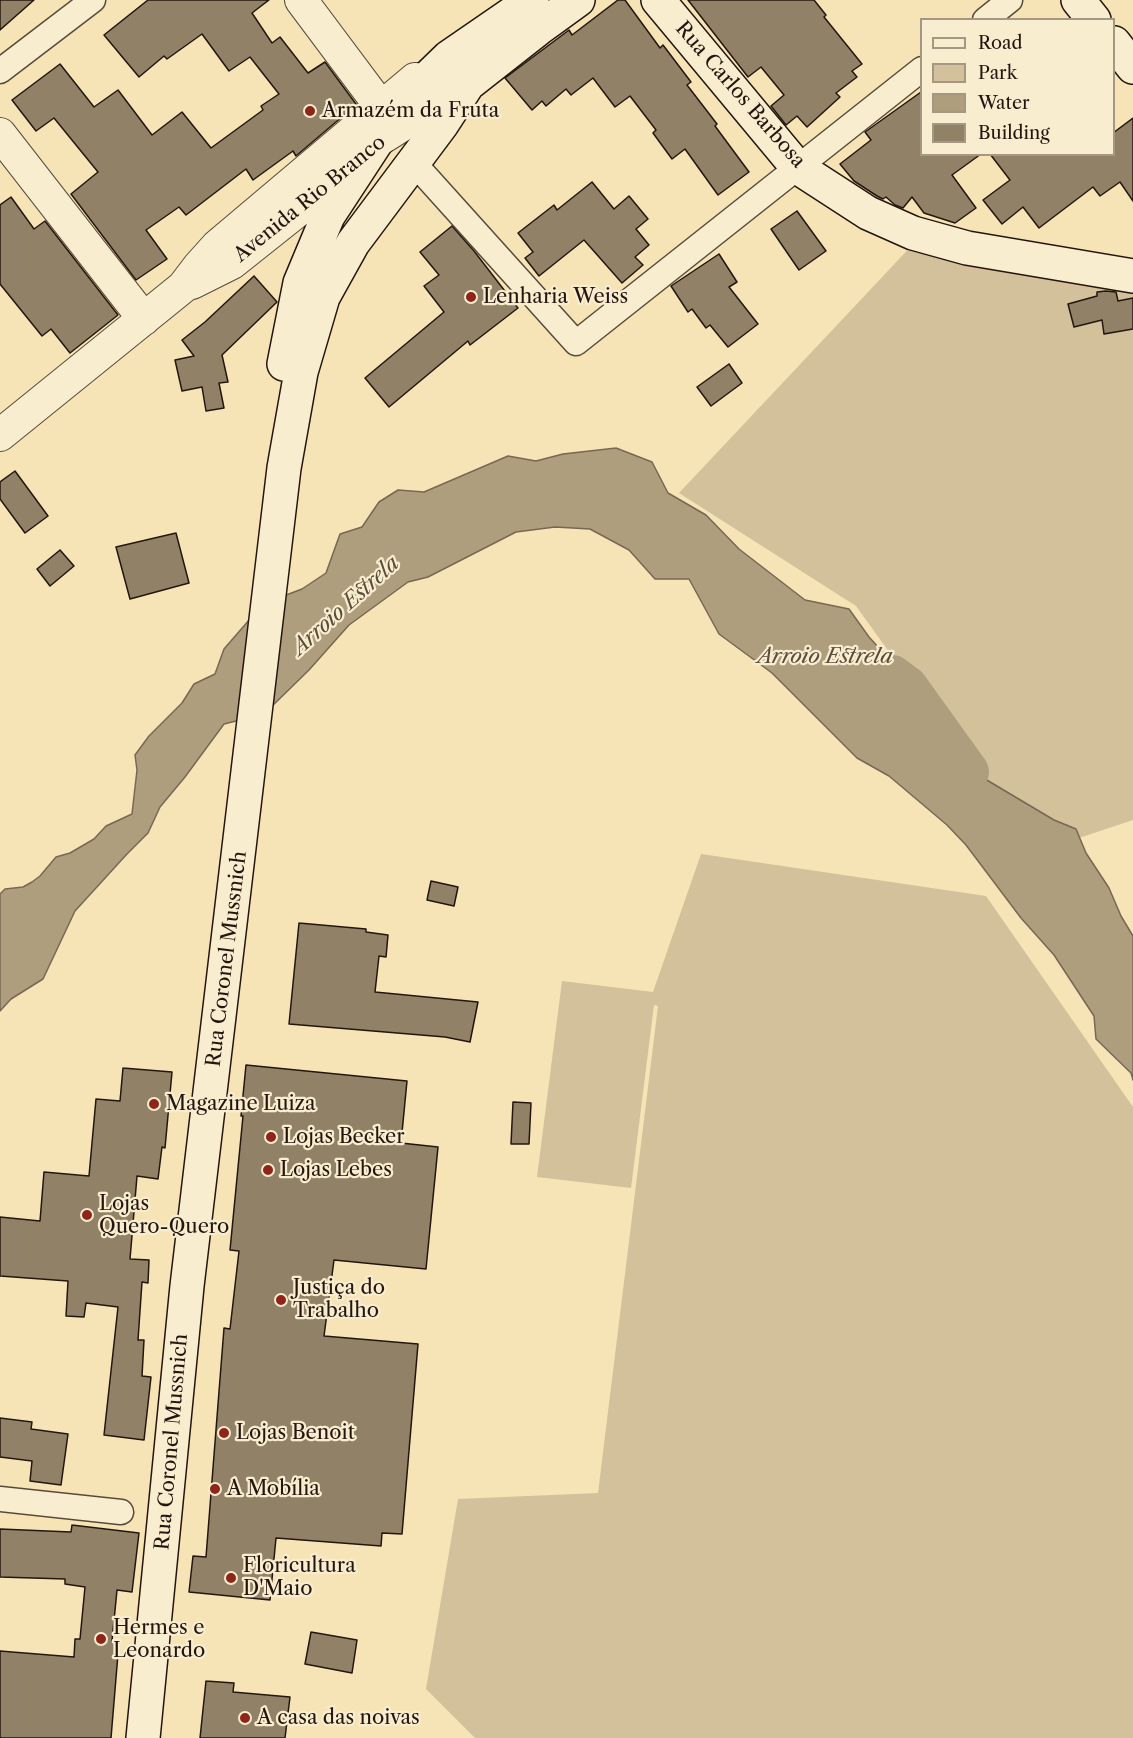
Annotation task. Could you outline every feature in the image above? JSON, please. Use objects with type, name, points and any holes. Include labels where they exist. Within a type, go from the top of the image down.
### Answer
[{"type":"main road","name":"Avenida Rio Branco","points":[[449,57],[532,0]]},
{"type":"main road","name":"Avenida Rio Branco","points":[[468,84],[578,0]]},
{"type":"main road","name":"Rua Carlos Barbosa","points":[[658,0],[797,166],[868,213],[913,232],[967,248],[1133,276]]},
{"type":"main road","points":[[1078,0],[1092,18]]},
{"type":"main road","points":[[1115,45],[1133,67]]},
{"type":"main road","name":"Rua Coronel Mussnich","points":[[284,471],[283,367],[300,283],[328,216],[377,141],[415,90],[449,57]]},
{"type":"main road","name":"Rua Coronel Mussnich","points":[[143,1738],[187,1286],[284,471],[301,372],[323,297],[353,243],[442,124],[468,84]]},
{"type":"street","points":[[0,71],[93,0]]},
{"type":"street","points":[[301,0],[381,107]]},
{"type":"street","points":[[988,18],[1010,0]]},
{"type":"street","name":"Avenida Rio Branco","points":[[0,435],[183,287],[217,246],[408,84],[449,57]]},
{"type":"street","points":[[413,162],[576,343],[920,70]]},
{"type":"street","name":"Avenida Rio Branco","points":[[183,287],[232,263],[320,193],[377,141],[468,84]]},
{"type":"street","points":[[0,134],[144,319]]},
{"type":"street","points":[[0,1499],[121,1512]]},
{"type":"green space","points":[[917,240],[1133,282],[1133,820],[1034,853],[856,606],[679,493]]},
{"type":"green space","points":[[701,854],[986,896],[1133,1107],[1133,1738],[475,1738],[426,1689],[458,1499],[598,1493],[658,1006],[654,1005],[631,1188],[537,1177],[562,981],[653,992]]},
{"type":"water","name":"Arroio Estrela","points":[[616,448],[652,462],[668,493],[706,515],[739,549],[805,600],[849,609],[869,637],[911,683],[931,721],[980,776],[1054,820],[1076,829],[1086,853],[1109,888],[1133,936],[1133,1080],[1131,1073],[1096,1039],[1094,1016],[1054,955],[1021,918],[966,845],[947,825],[889,776],[857,758],[772,673],[719,634],[689,579],[655,579],[629,550],[590,529],[555,527],[516,532],[428,577],[408,582],[349,625],[309,670],[264,714],[224,724],[160,807],[148,833],[75,911],[43,979],[11,999],[0,1011],[0,894],[5,889],[23,887],[32,882],[56,857],[70,853],[94,839],[106,826],[132,814],[137,770],[135,755],[149,736],[182,703],[194,684],[215,674],[224,649],[256,612],[281,597],[302,589],[326,573],[340,534],[362,527],[379,502],[398,490],[424,492],[508,456],[536,461],[563,454]]},
{"type":"building","points":[[0,0],[34,0],[0,30]]},
{"type":"building","points":[[148,0],[269,0],[252,13],[272,43],[280,37],[308,73],[325,62],[356,105],[296,156],[293,151],[253,180],[246,169],[186,215],[179,207],[146,230],[167,259],[136,280],[71,194],[98,172],[54,118],[36,131],[12,100],[60,64],[94,107],[118,90],[152,135],[182,112],[211,148],[263,110],[261,106],[279,94],[250,57],[229,71],[202,34],[167,59],[164,56],[139,77],[104,35]]},
{"type":"building","points":[[618,0],[625,0],[660,48],[663,45],[691,82],[687,85],[749,172],[718,195],[685,149],[672,159],[653,133],[656,130],[630,96],[615,107],[593,78],[571,95],[566,89],[546,106],[542,101],[532,110],[505,78],[569,30],[572,35]]},
{"type":"building","points":[[688,0],[814,0],[826,15],[824,17],[862,64],[852,71],[857,77],[836,93],[840,97],[807,127],[797,116],[786,125],[771,106],[784,95],[761,67],[748,77]]},
{"type":"building","points":[[920,93],[920,156],[978,156],[952,175],[976,208],[955,223],[924,213],[912,197],[903,208],[895,205],[886,197],[883,199],[877,196],[854,181],[840,164],[871,140],[865,132]]},
{"type":"building","points":[[1133,118],[1133,201],[1120,182],[1100,196],[1093,187],[1039,228],[1023,207],[1002,224],[983,200],[1010,180],[992,156],[1115,156],[1115,132]]},
{"type":"building","points":[[592,182],[614,209],[629,196],[648,219],[636,229],[649,245],[635,257],[643,265],[622,283],[584,240],[539,276],[525,258],[533,252],[518,233],[554,205],[557,210]]},
{"type":"building","points":[[11,197],[34,229],[45,221],[118,315],[70,353],[51,329],[42,336],[0,284],[0,205]]},
{"type":"building","points":[[797,211],[826,251],[799,270],[771,229]]},
{"type":"building","points":[[452,226],[518,308],[470,345],[468,341],[389,407],[365,378],[444,312],[424,286],[439,275],[420,252]]},
{"type":"building","points":[[719,254],[737,282],[729,287],[758,324],[728,347],[710,325],[706,328],[692,309],[688,312],[671,286]]},
{"type":"building","points":[[254,276],[277,302],[222,355],[228,382],[219,383],[224,408],[206,411],[202,387],[182,391],[175,360],[194,356],[182,340],[205,322]]},
{"type":"building","points":[[1097,292],[1116,292],[1118,301],[1133,298],[1133,329],[1104,334],[1102,320],[1074,327],[1068,304],[1097,296]]},
{"type":"building","points":[[729,364],[742,383],[711,406],[697,387]]},
{"type":"building","points":[[15,471],[48,516],[25,533],[0,499],[0,482]]},
{"type":"building","points":[[176,533],[189,583],[130,599],[116,547]]},
{"type":"building","points":[[60,550],[74,566],[50,586],[37,569]]},
{"type":"building","points":[[431,881],[458,887],[454,906],[427,900]]},
{"type":"building","points":[[299,923],[366,929],[366,932],[388,935],[386,957],[379,956],[375,992],[478,1002],[470,1042],[445,1037],[289,1024]]},
{"type":"building","points":[[246,1065],[407,1081],[401,1143],[438,1147],[426,1269],[334,1260],[324,1336],[418,1344],[402,1534],[382,1533],[381,1546],[276,1538],[270,1600],[189,1592],[193,1556],[206,1557],[224,1328],[230,1329],[239,1251],[230,1250]]},
{"type":"building","points":[[123,1068],[172,1072],[165,1148],[162,1147],[158,1179],[137,1176],[130,1259],[149,1260],[148,1283],[142,1282],[138,1340],[144,1340],[142,1376],[151,1377],[144,1440],[104,1435],[118,1307],[86,1303],[84,1317],[66,1316],[68,1281],[0,1276],[0,1217],[40,1221],[44,1172],[89,1176],[96,1099],[120,1101]]},
{"type":"building","points":[[513,1102],[531,1103],[529,1144],[511,1144]]},
{"type":"building","points":[[0,1418],[32,1422],[31,1429],[68,1434],[61,1485],[30,1481],[32,1461],[0,1457]]},
{"type":"building","points":[[72,1525],[139,1533],[132,1592],[117,1590],[112,1641],[119,1642],[111,1738],[0,1738],[0,1651],[74,1657],[75,1639],[80,1639],[85,1587],[65,1584],[65,1579],[0,1577],[0,1529],[71,1532]]},
{"type":"building","points":[[311,1632],[357,1640],[352,1673],[305,1664]]},
{"type":"building","name":"A casa das noivas","points":[[206,1681],[234,1683],[233,1692],[290,1697],[285,1738],[200,1738]]},
{"type":"waterway","name":"Arroio Estrela","points":[[892,676],[907,687],[968,772]]},
{"type":"place","name":"Armazém da Fruta","points":[[310,111]]},
{"type":"place","name":"Lenharia Weiss","points":[[471,297]]},
{"type":"place","name":"Magazine Luiza","points":[[154,1104]]},
{"type":"place","name":"Lojas Becker","points":[[271,1137]]},
{"type":"place","name":"Lojas Lebes","points":[[268,1170]]},
{"type":"place","name":"Lojas Quero-Quero","points":[[87,1215]]},
{"type":"place","name":"Justiça do Trabalho","points":[[281,1300]]},
{"type":"place","name":"Lojas Benoit","points":[[224,1433]]},
{"type":"place","name":"A Mobília","points":[[215,1489]]},
{"type":"place","name":"Floricultura D'Maio","points":[[231,1578]]},
{"type":"place","name":"Hermes e Leonardo","points":[[101,1639]]},
{"type":"place","name":"A casa das noivas","points":[[245,1718]]}]
